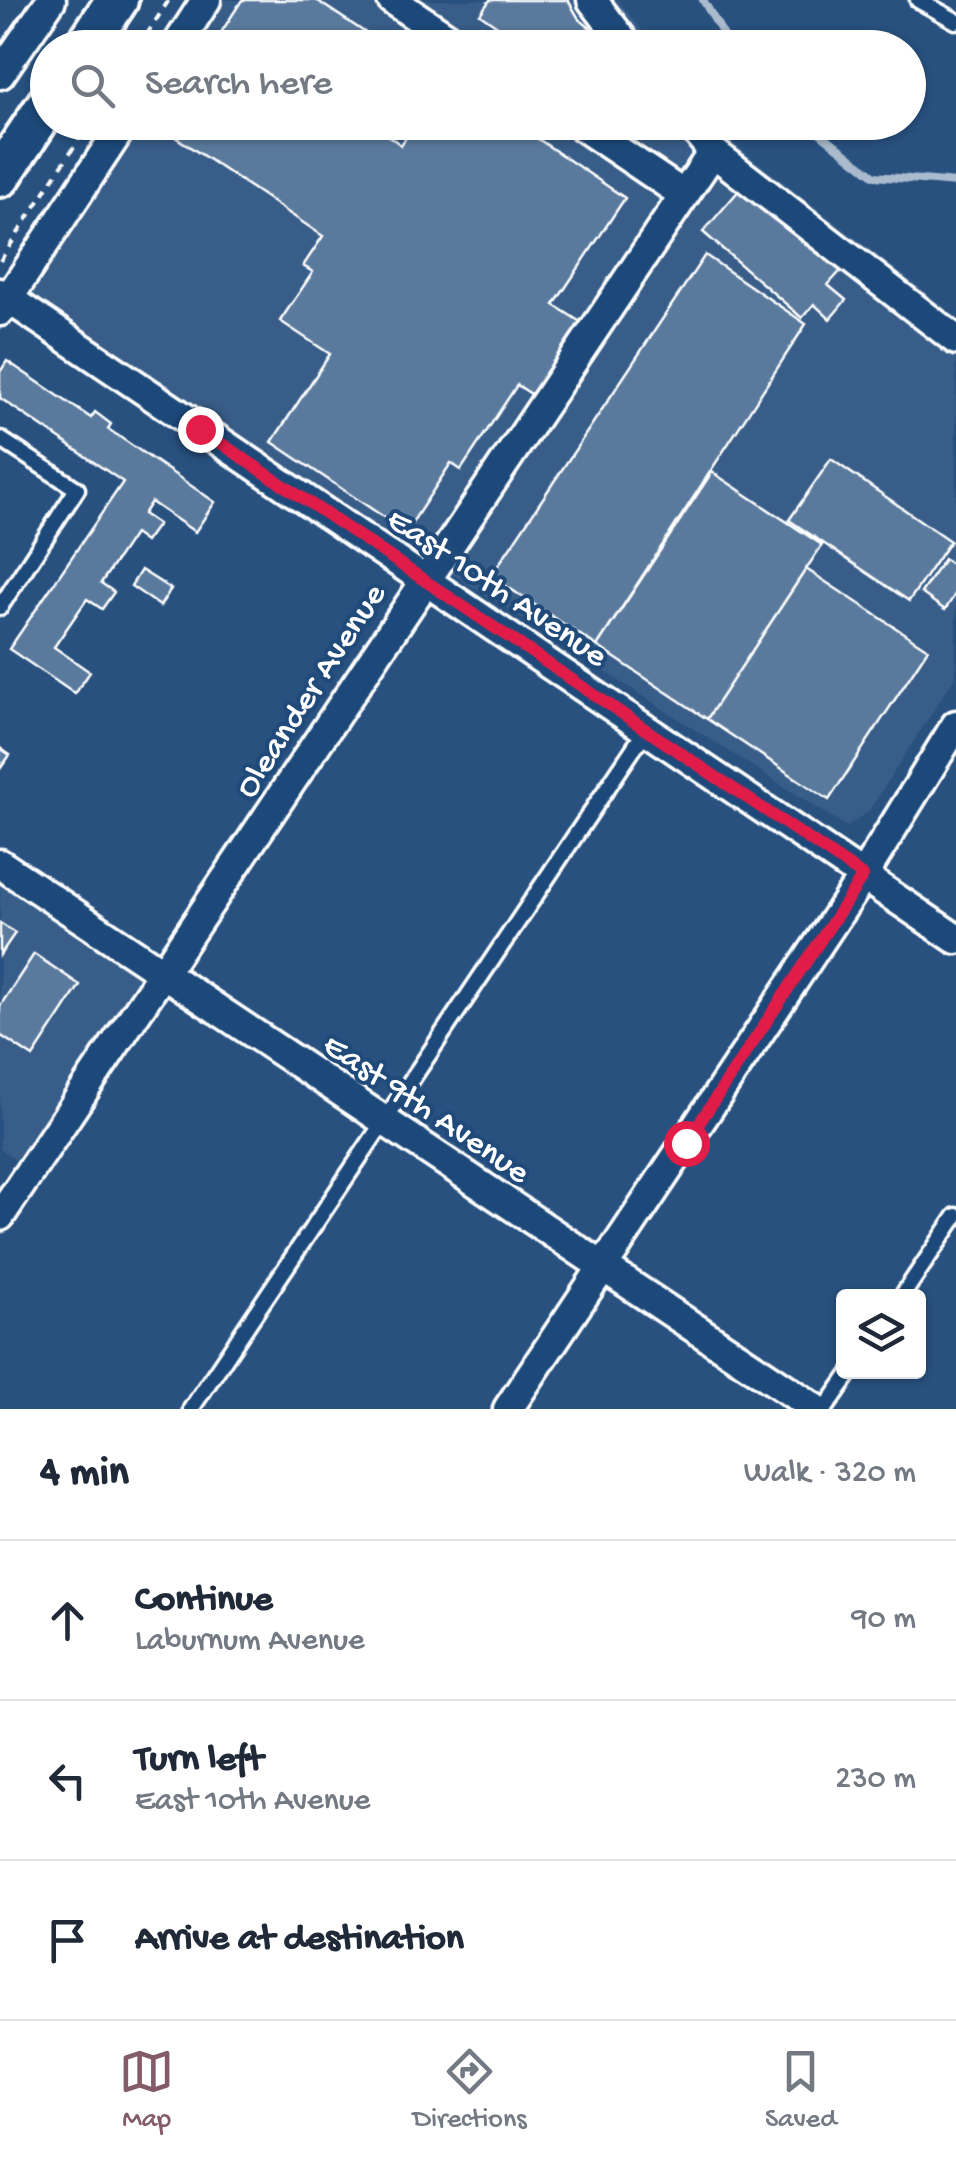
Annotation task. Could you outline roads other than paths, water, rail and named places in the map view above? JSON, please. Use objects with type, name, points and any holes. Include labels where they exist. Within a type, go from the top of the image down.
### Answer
[{"type":"main road","points":[[97,30],[117,0]]},
{"type":"main road","points":[[0,176],[30,131]]},
{"type":"street","points":[[0,74],[50,0]]},
{"type":"street","points":[[187,30],[206,0]]},
{"type":"street","points":[[392,0],[437,30]]},
{"type":"street","points":[[592,0],[616,30]]},
{"type":"street","points":[[3,301],[113,140]]},
{"type":"street","points":[[603,140],[684,195]]},
{"type":"street","points":[[703,140],[713,152],[956,340]]},
{"type":"street","name":"Oleander Avenue","points":[[0,1216],[713,152]]},
{"type":"street","name":"East 10th Avenue","points":[[3,301],[956,939]]},
{"type":"street","points":[[508,1409],[863,876],[956,725]]},
{"type":"street","name":"East 9th Avenue","points":[[0,864],[816,1409]]},
{"type":"lane","points":[[918,0],[956,21]]},
{"type":"lane","points":[[0,438],[77,490],[0,607]]},
{"type":"lane","points":[[192,1409],[646,730]]},
{"type":"lane","points":[[907,1289],[956,1216]]},
{"type":"lane","points":[[825,1409],[845,1379]]},
{"type":"waterway","points":[[703,0],[720,30]]},
{"type":"waterway","points":[[829,140],[875,176],[956,183]]}]
